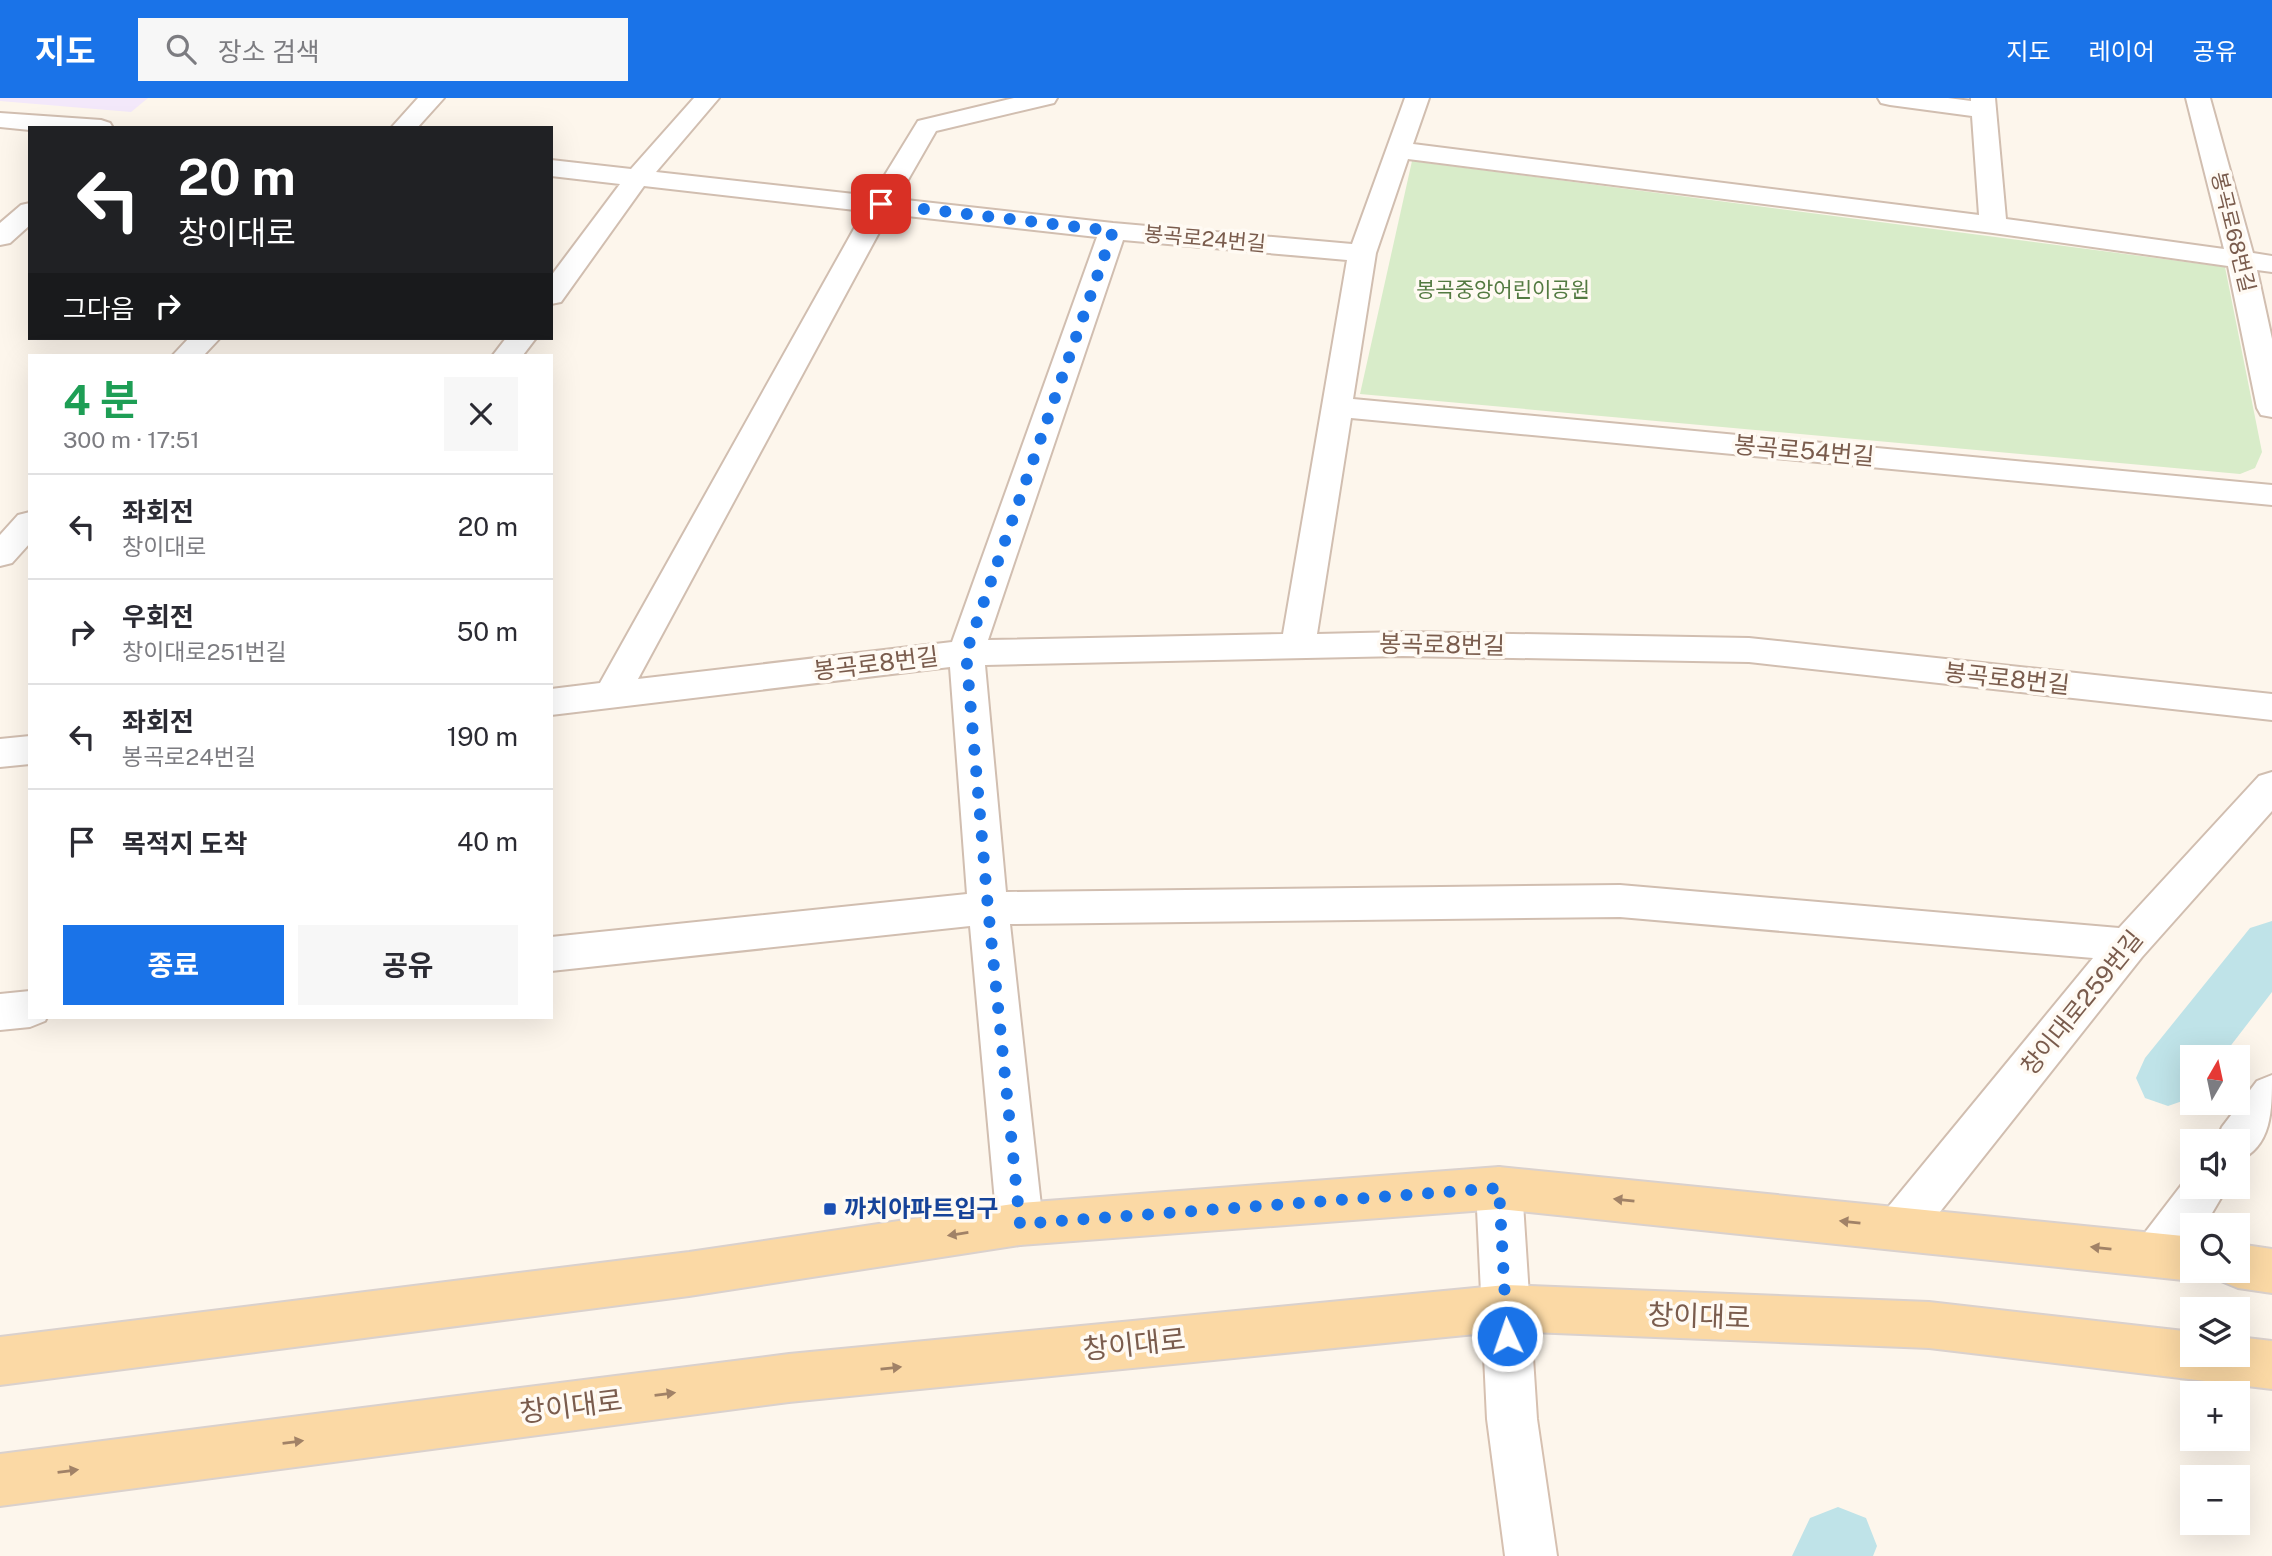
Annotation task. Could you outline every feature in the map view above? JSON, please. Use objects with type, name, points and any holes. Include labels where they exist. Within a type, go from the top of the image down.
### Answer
[{"type":"main road","points":[[0,1361],[689,1274],[1020,1224],[1499,1188],[2175,1257]]},
{"type":"main road","points":[[2250,1268],[2272,1271]]},
{"type":"main road","name":"창이대로","points":[[0,1480],[789,1378],[1506,1308],[1929,1325],[2272,1365]]},
{"type":"street","points":[[405,126],[432,98]]},
{"type":"street","points":[[553,293],[638,177],[707,98]]},
{"type":"street","points":[[611,696],[881,204],[927,126],[1045,98]]},
{"type":"street","points":[[1298,646],[1362,253],[1417,98]]},
{"type":"street","points":[[1890,98],[1984,104],[1993,225]]},
{"type":"street","name":"봉곡로68번길","points":[[2198,98],[2241,260],[2272,408]]},
{"type":"street","points":[[0,120],[76,126]]},
{"type":"street","points":[[1398,149],[1993,225],[2272,264]]},
{"type":"street","name":"봉곡로24번길","points":[[553,168],[1113,231],[1362,253]]},
{"type":"street","points":[[0,237],[28,213]]},
{"type":"street","points":[[1020,1224],[988,908],[966,653],[1113,231]]},
{"type":"street","points":[[189,354],[203,340]]},
{"type":"street","points":[[509,354],[519,340]]},
{"type":"street","name":"봉곡로54번길","points":[[1336,407],[2272,495]]},
{"type":"street","points":[[0,555],[28,525]]},
{"type":"street","name":"봉곡로8번길","points":[[553,702],[966,653],[1403,644],[1749,650],[2272,707]]},
{"type":"street","points":[[0,752],[28,750]]},
{"type":"street","name":"창이대로259번길","points":[[1900,1227],[2128,945],[2272,786]]},
{"type":"street","points":[[553,954],[988,908],[1620,901],[2128,945]]},
{"type":"street","points":[[0,1012],[28,1009]]},
{"type":"street","points":[[2247,1129],[2272,1094]]},
{"type":"street","points":[[1499,1188],[1512,1419],[1531,1556]]},
{"type":"street","points":[[2175,1257],[2200,1199]]},
{"type":"shaded area","points":[[0,98],[148,98],[131,112],[0,101]]},
{"type":"green space","name":"봉곡중앙어린이공원","points":[[1412,161],[2225,267],[2262,452],[2255,468],[2240,474],[1360,394]]},
{"type":"waterway","points":[[2168,1078],[2272,946]]},
{"type":"waterway","points":[[1831,1556],[1838,1546]]},
{"type":"place","name":"까치아파트입구","points":[[830,1209]]},
{"type":"route","points":[[881,204],[1113,231],[966,653],[988,908],[1020,1224],[1499,1188],[1507,1336]]}]
